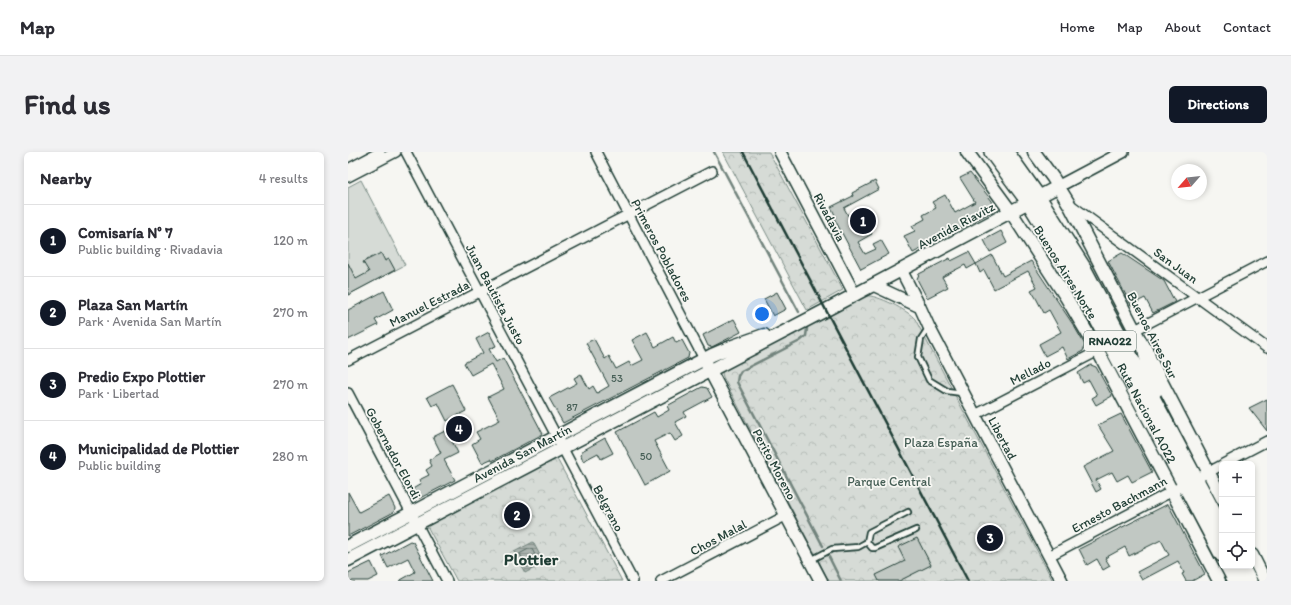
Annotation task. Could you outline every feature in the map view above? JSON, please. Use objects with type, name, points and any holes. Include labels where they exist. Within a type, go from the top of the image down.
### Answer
[{"type":"highway","name":"Ruta Nacional A022","points":[[992,152],[1034,200],[1082,266],[1197,478],[1219,523]]},
{"type":"highway","name":"Ruta Nacional A022","points":[[1006,152],[1034,200],[1079,284],[1197,478],[1219,545]]},
{"type":"highway","points":[[1146,351],[1161,413]]},
{"type":"highway","points":[[1230,569],[1236,581]]},
{"type":"highway","points":[[1243,569],[1249,581]]},
{"type":"main road","name":"Buenos Aires Norte","points":[[967,152],[1010,212],[1066,297],[1098,351],[1219,581]]},
{"type":"main road","name":"Buenos Aires Sur","points":[[1034,152],[1043,157],[1146,351],[1197,478],[1221,497]]},
{"type":"main road","name":"Avenida Riavitz","points":[[707,365],[733,346],[803,322],[872,285],[903,273],[1059,186]]},
{"type":"main road","name":"Avenida San Martín","points":[[348,560],[414,519],[707,365]]},
{"type":"main road","name":"Perito Moreno","points":[[707,365],[821,581]]},
{"type":"main road","name":"Avenida San Martín","points":[[348,546],[414,519]]},
{"type":"main road","points":[[1255,561],[1266,581]]},
{"type":"street","points":[[348,169],[380,152]]},
{"type":"street","points":[[348,177],[396,152]]},
{"type":"street","name":"Juan Bautista Justo","points":[[406,152],[559,442]]},
{"type":"street","name":"Primeros Pobladores","points":[[596,152],[707,365]]},
{"type":"street","name":"Rivadavia","points":[[780,152],[855,295]]},
{"type":"street","name":"Avenida Riavitz","points":[[1059,186],[1123,152]]},
{"type":"street","name":"Manuel Estrada","points":[[348,360],[712,171]]},
{"type":"street","name":"San Juan","points":[[1069,204],[1267,348]]},
{"type":"street","points":[[1135,330],[1267,261]]},
{"type":"street","points":[[895,296],[903,291],[903,273]]},
{"type":"street","name":"Libertad","points":[[903,273],[963,393],[1062,581]]},
{"type":"street","points":[[872,285],[920,307]]},
{"type":"street","name":"Mellado","points":[[975,415],[1098,351]]},
{"type":"street","name":"Gobernador Elordi","points":[[348,393],[447,581]]},
{"type":"street","name":"Ernesto Bachmann","points":[[1229,461],[1267,441]]},
{"type":"street","name":"Belgrano","points":[[559,442],[633,581]]},
{"type":"street","name":"Ernesto Bachmann","points":[[1049,556],[1219,466]]},
{"type":"street","name":"Chos Malal","points":[[661,581],[786,515]]},
{"type":"lane","points":[[929,327],[921,340],[918,357],[930,380],[947,391],[963,393]]},
{"type":"lane","points":[[810,561],[832,549],[858,547],[867,542],[869,532],[908,512]]},
{"type":"lane","points":[[867,542],[872,548],[875,548],[916,530]]},
{"type":"green space","points":[[723,152],[769,152],[843,290],[807,310]]},
{"type":"green space","points":[[361,180],[405,265],[348,295],[348,187]]},
{"type":"green space","name":"Parque Central","points":[[866,296],[871,296],[892,304],[915,319],[1053,581],[829,581],[722,373],[725,368]]},
{"type":"green space","points":[[556,457],[622,581],[457,581],[427,526]]},
{"type":"water","points":[[533,542],[544,563],[525,573],[514,552]]},
{"type":"building","points":[[970,173],[992,201],[994,208],[992,212],[913,253],[904,236],[915,231],[912,226],[925,219],[923,215],[936,208],[932,202],[945,195],[955,213],[975,202],[960,178]]},
{"type":"building","points":[[875,181],[879,189],[844,208],[858,234],[869,228],[872,234],[858,242],[865,254],[876,249],[873,244],[881,240],[889,254],[861,269],[834,218],[836,217],[831,207],[853,196],[852,193]]},
{"type":"building","points":[[1001,231],[1007,243],[990,252],[984,240]]},
{"type":"building","points":[[969,252],[976,264],[967,269],[965,265],[942,277],[948,287],[927,298],[917,279],[919,274],[950,258],[951,261]]},
{"type":"building","points":[[381,253],[385,261],[389,259],[395,270],[348,295],[348,263],[356,279],[369,272],[363,262]]},
{"type":"building","points":[[1122,253],[1164,281],[1175,302],[1153,313],[1145,298],[1131,305],[1108,261]]},
{"type":"building","points":[[992,255],[1003,276],[1031,261],[1085,345],[1083,351],[1068,359],[1062,347],[1045,356],[1039,344],[1061,332],[1049,310],[1044,313],[1031,290],[1037,287],[1028,271],[994,289],[984,270],[980,273],[976,264]]},
{"type":"building","points":[[384,291],[393,310],[375,320],[378,325],[348,340],[348,310]]},
{"type":"building","points":[[777,292],[786,309],[773,316],[764,299]]},
{"type":"building","points":[[734,319],[741,332],[712,347],[708,346],[703,335]]},
{"type":"building","points":[[489,332],[496,346],[489,349],[496,362],[503,358],[543,434],[492,461],[491,459],[482,463],[472,444],[480,439],[476,432],[500,420],[488,397],[504,389],[491,364],[471,375],[464,363],[483,353],[476,339]]},
{"type":"building","points":[[647,332],[655,347],[673,337],[676,343],[682,340],[689,353],[688,358],[563,423],[549,398],[577,383],[574,378],[581,374],[589,389],[593,386],[597,393],[609,386],[586,343],[594,339],[605,359],[609,356],[616,369],[629,362],[631,366],[643,360],[632,340]]},
{"type":"building","points":[[1091,365],[1096,367],[1112,396],[1096,405],[1092,398],[1097,395],[1089,380],[1083,383],[1078,373]]},
{"type":"building","points":[[452,384],[466,411],[447,421],[438,403],[432,406],[427,397]]},
{"type":"building","points":[[702,387],[707,388],[712,397],[684,412],[686,416],[675,422],[683,436],[675,441],[670,433],[654,441],[670,471],[645,485],[617,432],[654,412],[657,417],[669,410],[667,406]]},
{"type":"building","points":[[1267,399],[1267,431],[1249,408]]},
{"type":"building","points":[[1121,414],[1152,472],[1132,482],[1128,475],[1117,481],[1112,472],[1096,480],[1101,489],[1096,492],[1083,467],[1114,451],[1098,425]]},
{"type":"building","points":[[445,431],[449,438],[450,437],[458,453],[444,460],[455,480],[420,498],[415,497],[411,490],[421,484],[419,480],[429,475],[426,470],[432,466],[429,460],[441,453],[433,437]]},
{"type":"building","points":[[605,438],[613,453],[601,459],[598,453],[583,461],[581,455],[582,451]]},
{"type":"building","points":[[348,492],[359,512],[389,496],[395,508],[394,512],[348,536]]},
{"type":"building","points":[[1168,504],[1205,574],[1192,581],[1186,581],[1178,561],[1142,580],[1137,572],[1169,555],[1161,540],[1129,556],[1125,547],[1105,558],[1110,566],[1103,570],[1097,559],[1087,565],[1079,549]]},
{"type":"building","points":[[917,538],[931,565],[899,581],[879,581],[876,575],[905,561],[898,547]]},
{"type":"building","points":[[410,541],[413,542],[433,581],[399,581],[415,572],[408,558],[388,568],[382,556]]},
{"type":"building","points":[[371,562],[378,576],[368,581],[348,581],[348,573]]},
{"type":"waterway","points":[[714,152],[799,312]]},
{"type":"waterway","points":[[807,329],[806,336],[800,341],[741,371],[737,382],[823,546]]},
{"type":"waterway","points":[[829,557],[841,581]]},
{"type":"railway","points":[[743,152],[968,581]]},
{"type":"place","name":"Comisaría N° 7","points":[[863,221]]},
{"type":"place","name":"Municipalidad de Plottier","points":[[459,429]]},
{"type":"place","name":"Plaza San Martín","points":[[517,515]]},
{"type":"place","name":"Predio Expo Plottier","points":[[990,538]]},
{"type":"district","name":"Plottier","points":[[531,559]]},
{"type":"park label","name":"Plaza España","points":[[941,442]]}]
